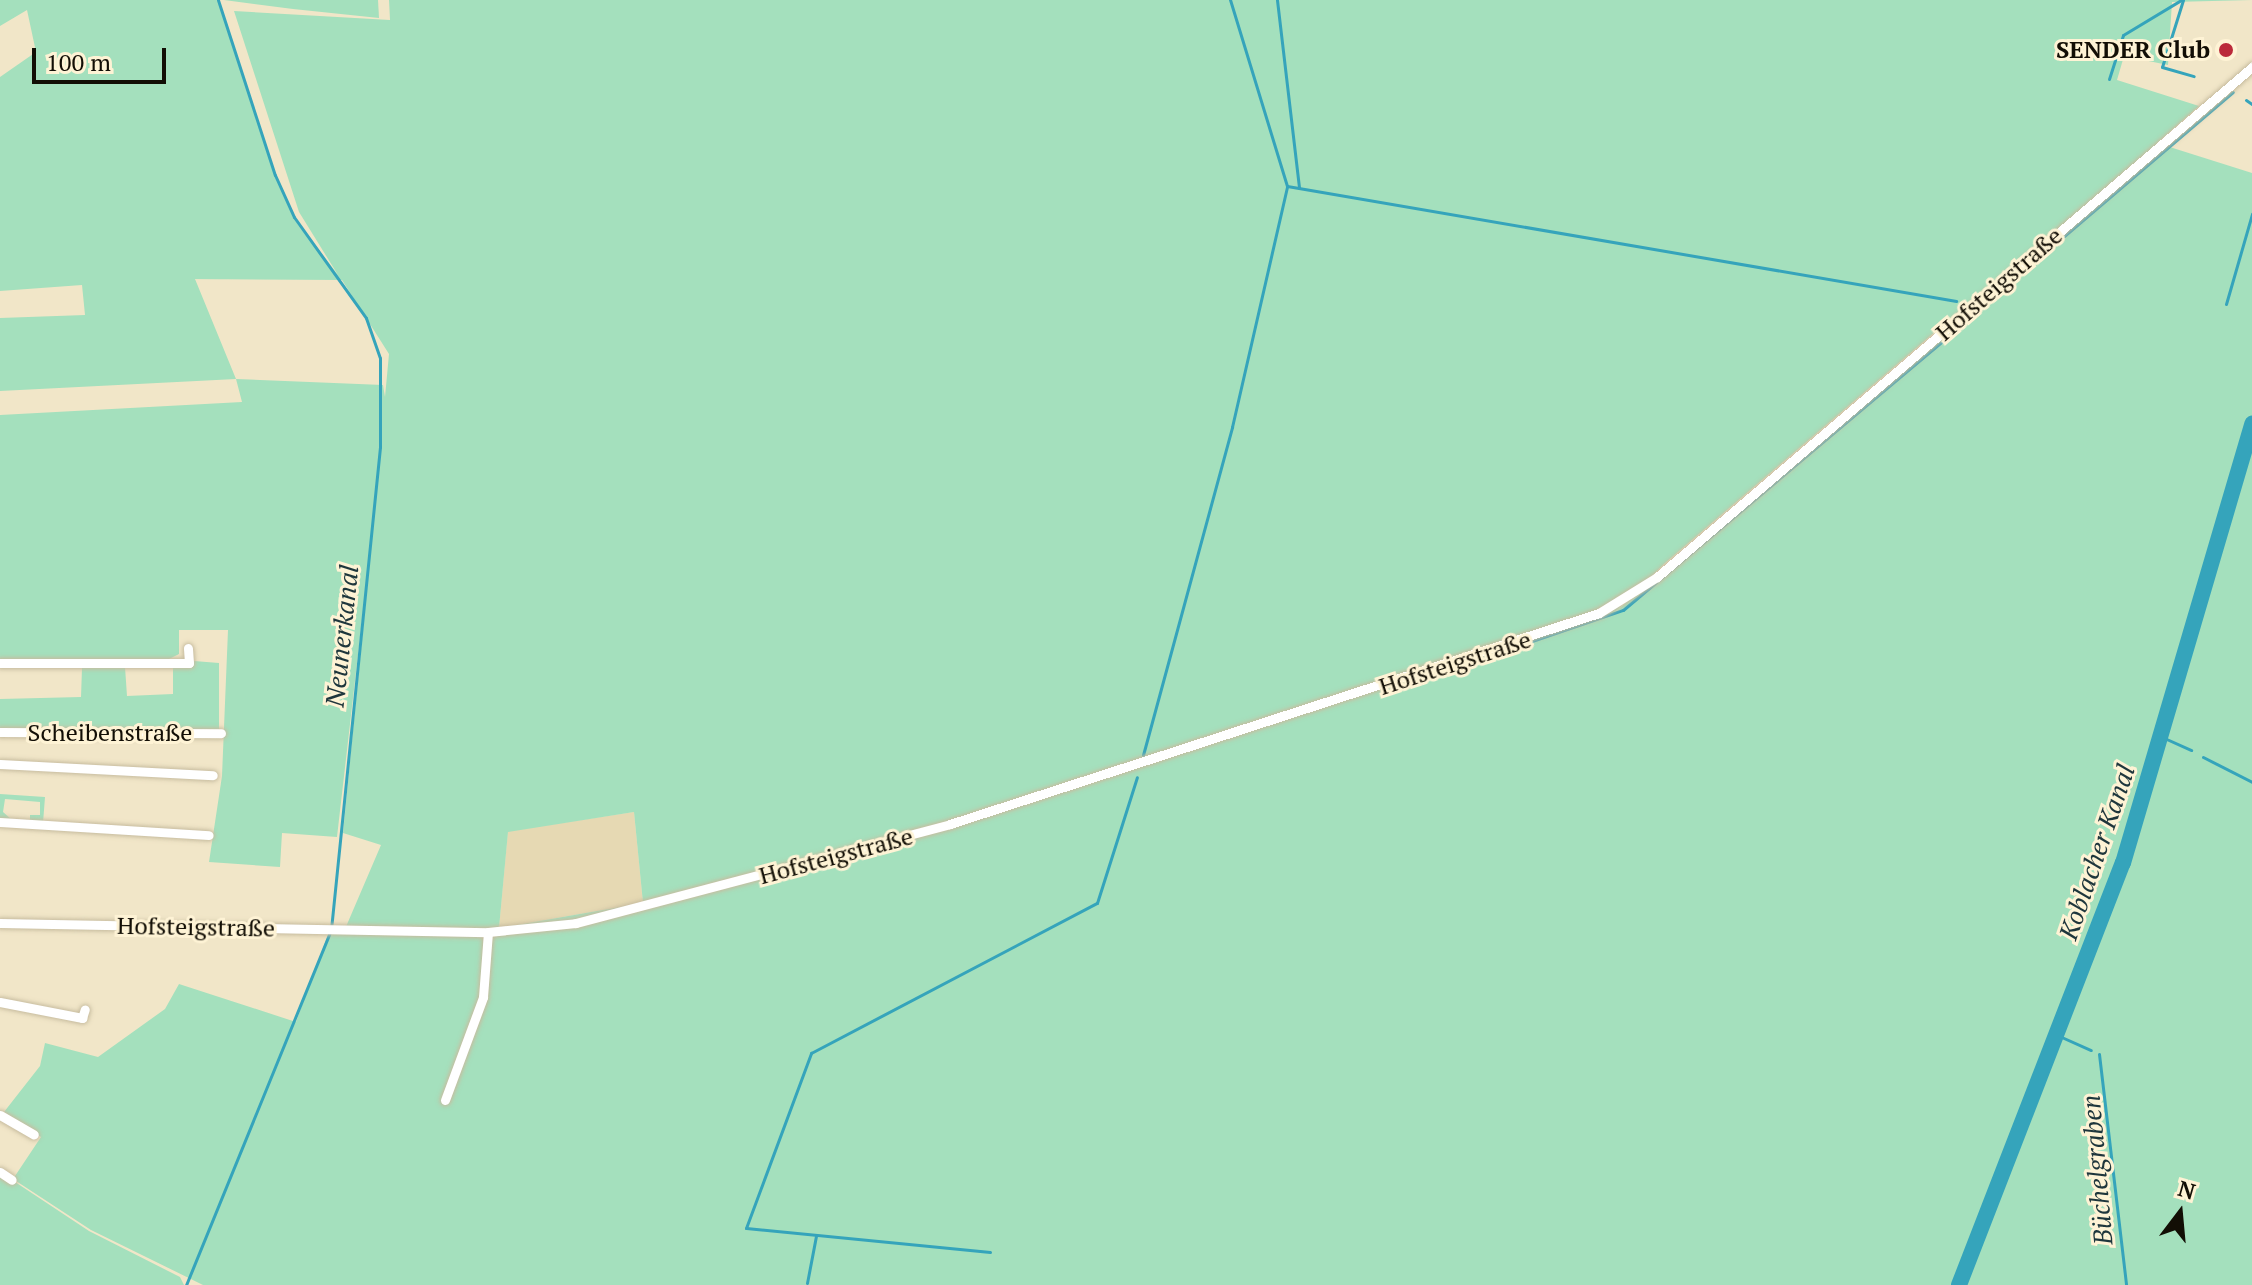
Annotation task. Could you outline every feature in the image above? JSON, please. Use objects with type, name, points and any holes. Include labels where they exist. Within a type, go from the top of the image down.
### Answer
[{"type":"street","name":"Hofsteigstraße","points":[[0,923],[488,932],[576,923],[950,824],[1617,606],[2252,67]]},
{"type":"street","points":[[0,663],[189,663],[188,648]]},
{"type":"street","name":"Scheibenstraße","points":[[0,732],[221,733]]},
{"type":"street","name":"Scheibenstraße","points":[[0,764],[213,775]]},
{"type":"street","points":[[0,822],[209,835]]},
{"type":"street","points":[[445,1100],[483,997],[488,932]]},
{"type":"street","points":[[0,1002],[82,1018],[85,1009]]},
{"type":"street","points":[[0,1115],[34,1135]]},
{"type":"street","points":[[0,1172],[12,1180]]},
{"type":"shaded area","points":[[634,812],[643,903],[499,928],[508,831]]},
{"type":"green space","points":[[0,0],[218,0],[276,175],[294,217],[338,275],[299,212],[234,11],[390,20],[389,0],[2252,0],[2172,2],[2168,65],[2124,56],[2117,80],[2199,106],[2157,143],[2252,173],[2252,1285],[203,1285],[91,1230],[13,1179],[41,1137],[4,1112],[40,1066],[45,1043],[98,1057],[165,1009],[179,984],[296,1022],[330,929],[345,929],[381,845],[343,833],[375,507],[337,837],[282,833],[280,867],[209,862],[222,776],[228,630],[179,630],[179,654],[167,660],[0,663],[0,415],[242,402],[236,379],[0,391],[0,318],[85,315],[82,285],[0,291],[0,77],[36,52],[27,10],[0,26]],"holes":[[[2047,236],[2048,237],[1613,614],[1665,563]],[[195,279],[342,280],[389,354],[385,397],[383,385],[236,379]],[[634,812],[643,903],[499,928],[508,832]]]},
{"type":"green space","points":[[224,0],[378,0],[379,18],[293,9]]},
{"type":"green space","points":[[194,661],[219,663],[219,729],[0,730],[0,699],[81,697],[82,668],[125,667],[127,696],[173,694],[173,667]]},
{"type":"green space","points":[[0,794],[45,797],[43,823],[30,822],[30,815],[40,815],[40,802],[5,799],[3,812],[12,820],[0,820]]},
{"type":"green space","points":[[0,1172],[89,1231],[180,1277],[184,1285],[0,1285]]},
{"type":"waterway","name":"Neunerkanal","points":[[218,0],[275,175],[294,217],[366,318],[380,358],[380,447],[331,926]]},
{"type":"waterway","points":[[1143,755],[1232,427],[1287,186],[1230,0]]},
{"type":"waterway","points":[[1277,0],[1299,188]]},
{"type":"waterway","points":[[2109,79],[2123,35],[2181,0]]},
{"type":"waterway","points":[[2183,0],[2162,67],[2194,76]]},
{"type":"waterway","points":[[1981,307],[2233,92]]},
{"type":"waterway","points":[[2246,100],[2252,104]]},
{"type":"waterway","points":[[1287,186],[1956,301]]},
{"type":"waterway","points":[[2226,304],[2252,214]]},
{"type":"waterway","points":[[1395,688],[1623,610],[1966,321]]},
{"type":"waterway","name":"Koblacher Kanal","points":[[1959,1285],[2123,863],[2252,424]]},
{"type":"waterway","points":[[2162,737],[2191,750]]},
{"type":"waterway","points":[[2203,757],[2252,782]]},
{"type":"waterway","points":[[990,1252],[746,1228],[811,1053],[1097,903],[1137,777]]},
{"type":"waterway","name":"Neunerkanal","points":[[186,1285],[330,933]]},
{"type":"waterway","name":"Büchelgraben","points":[[2057,1035],[2091,1050]]},
{"type":"waterway","name":"Büchelgraben","points":[[2099,1054],[2126,1285]]},
{"type":"waterway","points":[[807,1283],[816,1236]]},
{"type":"place","name":"SENDER Club","points":[[2226,50]]}]
